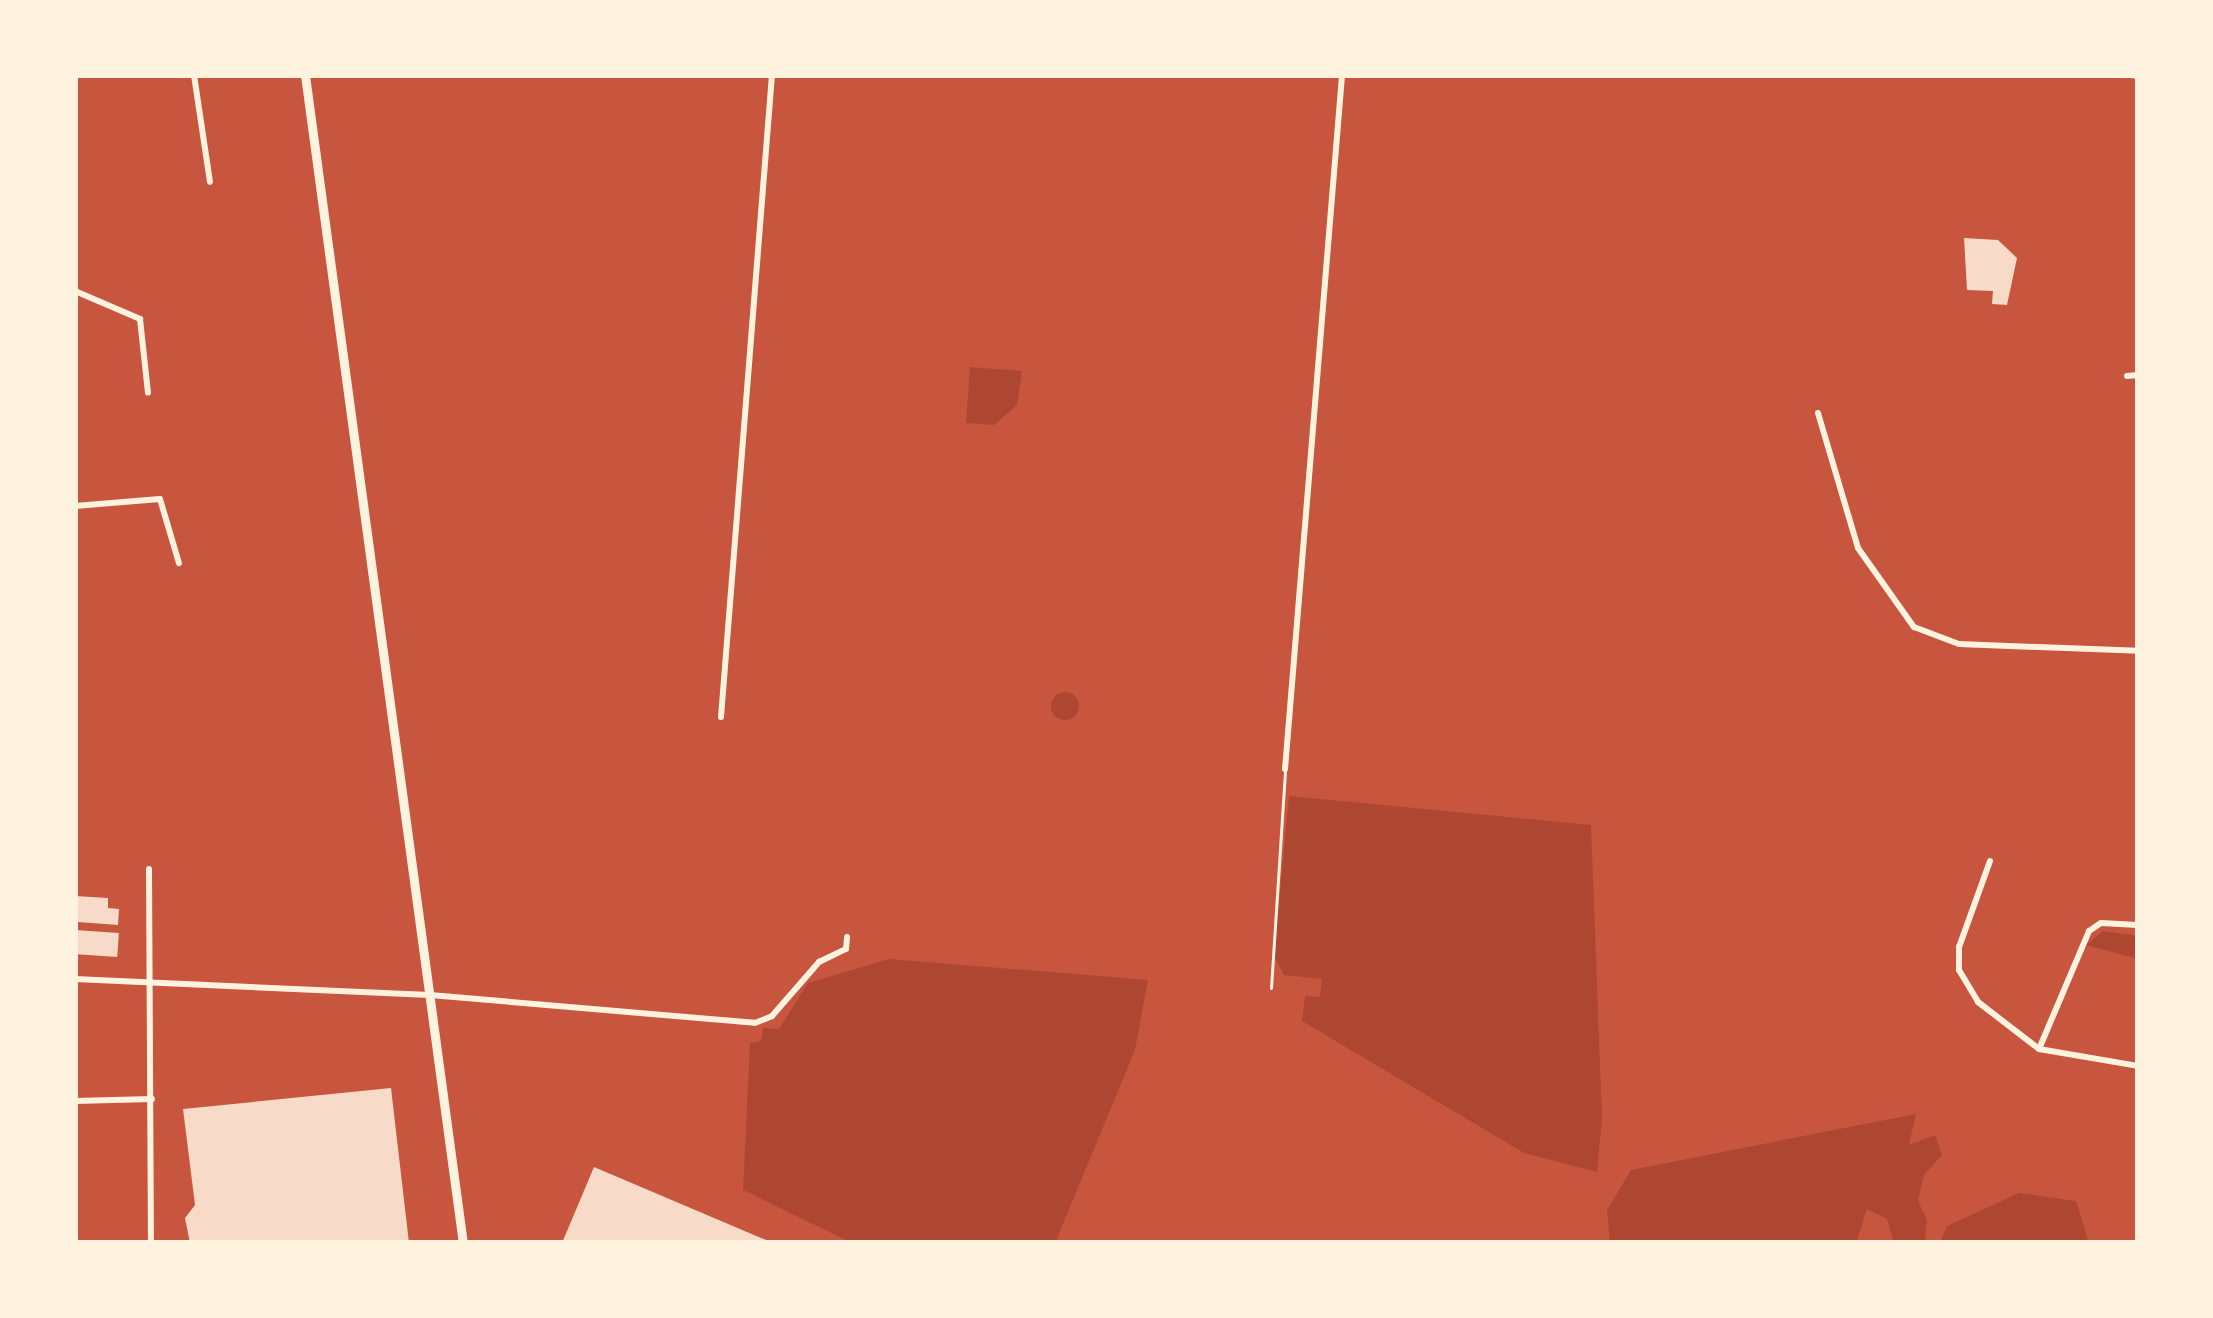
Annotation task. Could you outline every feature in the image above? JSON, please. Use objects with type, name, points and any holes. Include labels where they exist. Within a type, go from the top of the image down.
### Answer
[{"type":"main road","points":[[305,75],[463,1243]]},
{"type":"street","points":[[194,75],[209,182]]},
{"type":"street","points":[[721,717],[772,75]]},
{"type":"street","points":[[1285,769],[1342,75]]},
{"type":"street","points":[[75,291],[140,319],[148,394]]},
{"type":"street","points":[[2127,376],[2138,375]]},
{"type":"street","points":[[1818,413],[1858,548],[1914,627],[1947,643],[2138,651]]},
{"type":"street","points":[[75,506],[160,499],[178,562]]},
{"type":"street","points":[[1990,861],[1961,936],[1959,970],[1990,1016],[2039,1049],[2138,1066]]},
{"type":"street","points":[[148,869],[151,1243]]},
{"type":"street","points":[[2039,1049],[2089,931],[2101,923],[2138,925]]},
{"type":"street","points":[[75,979],[430,995],[755,1023],[772,1016],[819,962],[846,949],[847,937]]},
{"type":"street","points":[[75,1101],[152,1099]]},
{"type":"lane","points":[[1271,988],[1285,769]]},
{"type":"shaded area","points":[[970,367],[1022,371],[1017,405],[994,425],[966,423]]},
{"type":"shaded area","points":[[1065,692],[1075,696],[1079,706],[1075,716],[1065,720],[1055,716],[1051,706],[1055,696]]},
{"type":"shaded area","points":[[1289,796],[1591,825],[1602,1118],[1597,1172],[1524,1153],[1302,1021],[1305,996],[1320,997],[1322,979],[1284,975],[1274,956]]},
{"type":"shaded area","points":[[2103,931],[2138,936],[2138,959],[2086,945]]},
{"type":"shaded area","points":[[889,959],[1148,980],[1135,1050],[1055,1243],[852,1243],[743,1190],[750,1043],[761,1041],[763,1028],[779,1029],[808,983]]},
{"type":"shaded area","points":[[1916,1114],[1909,1145],[1935,1135],[1942,1155],[1924,1175],[1918,1201],[1927,1220],[1925,1243],[1894,1243],[1887,1219],[1867,1209],[1856,1243],[1610,1243],[1607,1210],[1631,1170]]},
{"type":"shaded area","points":[[2019,1193],[2076,1201],[2089,1243],[1940,1243],[1947,1226]]},
{"type":"building","points":[[1964,238],[1998,240],[2017,258],[2007,305],[1992,304],[1993,291],[1967,290]]},
{"type":"building","points":[[75,896],[108,898],[108,908],[119,909],[118,925],[78,922]]},
{"type":"building","points":[[75,930],[119,933],[117,957],[75,954]]},
{"type":"building","points":[[391,1088],[409,1243],[190,1243],[185,1218],[195,1205],[183,1109]]},
{"type":"building","points":[[594,1167],[773,1243],[562,1243]]}]
